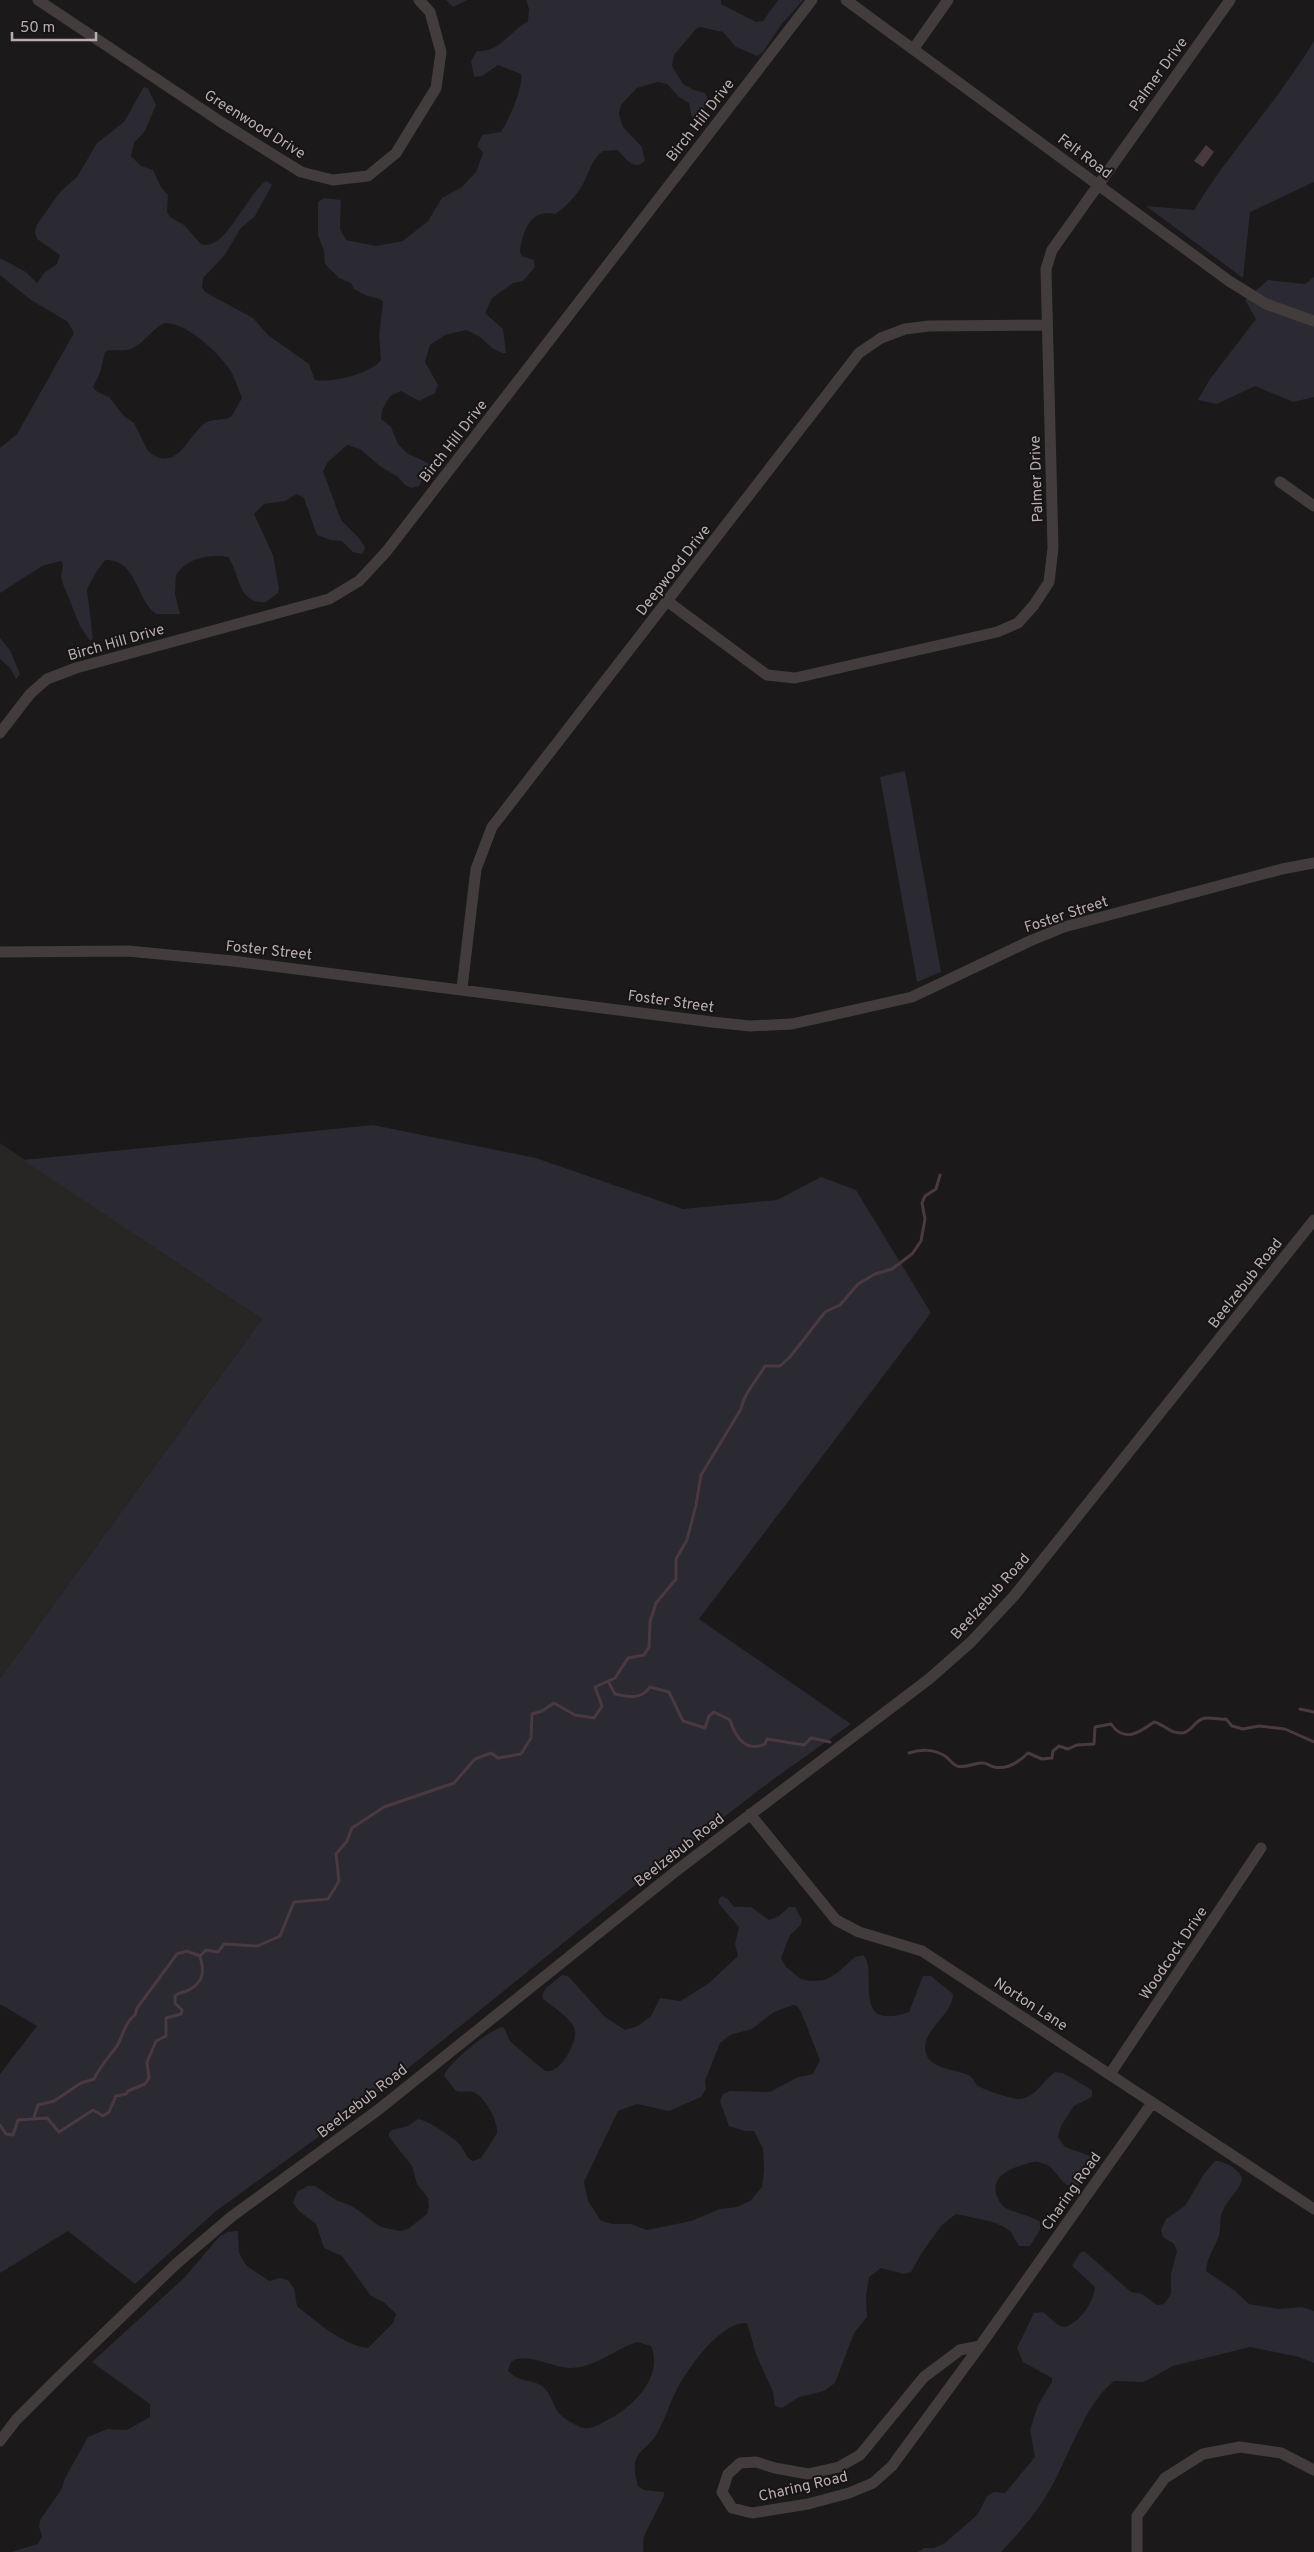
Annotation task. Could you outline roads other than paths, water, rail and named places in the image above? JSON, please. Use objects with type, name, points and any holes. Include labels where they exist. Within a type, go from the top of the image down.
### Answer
[{"type":"street","name":"Greenwood Drive","points":[[38,0],[221,122],[301,172],[333,180],[368,176],[396,153],[436,88],[442,52],[430,12],[419,0]]},
{"type":"street","name":"Birch Hill Drive","points":[[0,733],[30,694],[47,680],[76,668],[328,599],[359,580],[386,552],[812,0]]},
{"type":"street","name":"Felt Road","points":[[846,0],[914,48],[1229,281],[1266,304],[1314,321]]},
{"type":"street","points":[[914,48],[948,0]]},
{"type":"street","name":"Palmer Drive","points":[[667,601],[768,675],[795,678],[997,632],[1018,623],[1034,605],[1049,582],[1053,548],[1046,269],[1052,250],[1230,0]]},
{"type":"street","name":"Deepwood Drive","points":[[462,988],[476,869],[492,827],[859,353],[881,338],[905,329],[930,326],[1047,324]]},
{"type":"street","points":[[1280,482],[1314,506]]},
{"type":"street","name":"Foster Street","points":[[0,952],[128,951],[297,968],[462,988],[712,1022],[750,1026],[792,1024],[912,997],[1030,941],[1064,927],[1282,869],[1314,863]]},
{"type":"street","name":"Beelzebub Road","points":[[0,2441],[16,2420],[80,2356],[176,2264],[231,2217],[378,2110],[522,1993],[750,1814],[929,1679],[971,1642],[1014,1596],[1314,1220]]},
{"type":"street","name":"Norton Lane","points":[[750,1814],[836,1920],[859,1932],[922,1951],[1314,2209]]},
{"type":"street","name":"Woodcock Drive","points":[[1110,2074],[1261,1848]]},
{"type":"street","name":"Charing Road","points":[[980,2346],[960,2350],[924,2377],[860,2455],[839,2467],[808,2474],[775,2468],[756,2462],[740,2463],[728,2474],[722,2492],[732,2508],[752,2513],[808,2504],[849,2493],[873,2482],[892,2466],[980,2346],[1152,2103]]},
{"type":"street","points":[[1137,2552],[1137,2516],[1165,2478],[1203,2454],[1240,2447],[1281,2454],[1314,2470]]},
{"type":"waterway","points":[[200,1956],[206,1950],[218,1952],[224,1944],[258,1946],[280,1936],[294,1902],[328,1899],[339,1881],[336,1854],[347,1841],[352,1828],[384,1807],[454,1783],[475,1759],[491,1753],[498,1758],[521,1754],[531,1738],[532,1714],[542,1711],[554,1703],[575,1715],[594,1718],[602,1706],[595,1687],[615,1678],[628,1658],[644,1655],[649,1647],[650,1622],[656,1603],[676,1579],[676,1559],[687,1540],[701,1475],[741,1409],[751,1387],[765,1366],[780,1366],[790,1357],[825,1312],[840,1305],[858,1284],[875,1274],[892,1269],[912,1254],[921,1241],[925,1219],[922,1203],[925,1196],[936,1189],[940,1175]]},
{"type":"waterway","points":[[608,1681],[615,1694],[625,1696],[639,1696],[650,1687],[669,1692],[683,1721],[705,1728],[709,1716],[714,1712],[730,1720],[738,1737],[746,1745],[758,1746],[765,1744],[767,1739],[804,1745],[811,1738],[830,1742]]},
{"type":"waterway","points":[[1300,1709],[1314,1712]]},
{"type":"waterway","points":[[909,1753],[922,1750],[932,1751],[945,1756],[955,1765],[961,1767],[986,1763],[999,1768],[1017,1762],[1028,1753],[1042,1759],[1052,1758],[1053,1751],[1059,1746],[1068,1749],[1077,1745],[1094,1744],[1095,1727],[1111,1724],[1116,1730],[1126,1735],[1143,1730],[1154,1722],[1171,1731],[1183,1733],[1204,1718],[1226,1719],[1232,1726],[1243,1729],[1259,1726],[1285,1729],[1314,1742]]},
{"type":"waterway","points":[[34,2117],[38,2105],[54,2101],[81,2083],[94,2079],[117,2046],[126,2025],[135,2015],[137,2008],[177,1954],[187,1951],[200,1956]]},
{"type":"waterway","points":[[0,2125],[6,2134],[13,2135],[18,2120],[47,2118],[59,2132],[93,2110],[103,2116],[109,2112],[116,2096],[126,2094],[128,2091],[145,2084],[149,2078],[147,2062],[156,2041],[166,2036],[166,2018],[181,2014],[182,2010],[175,2003],[175,1996],[194,1987],[201,1979],[202,1966],[200,1956]]}]
